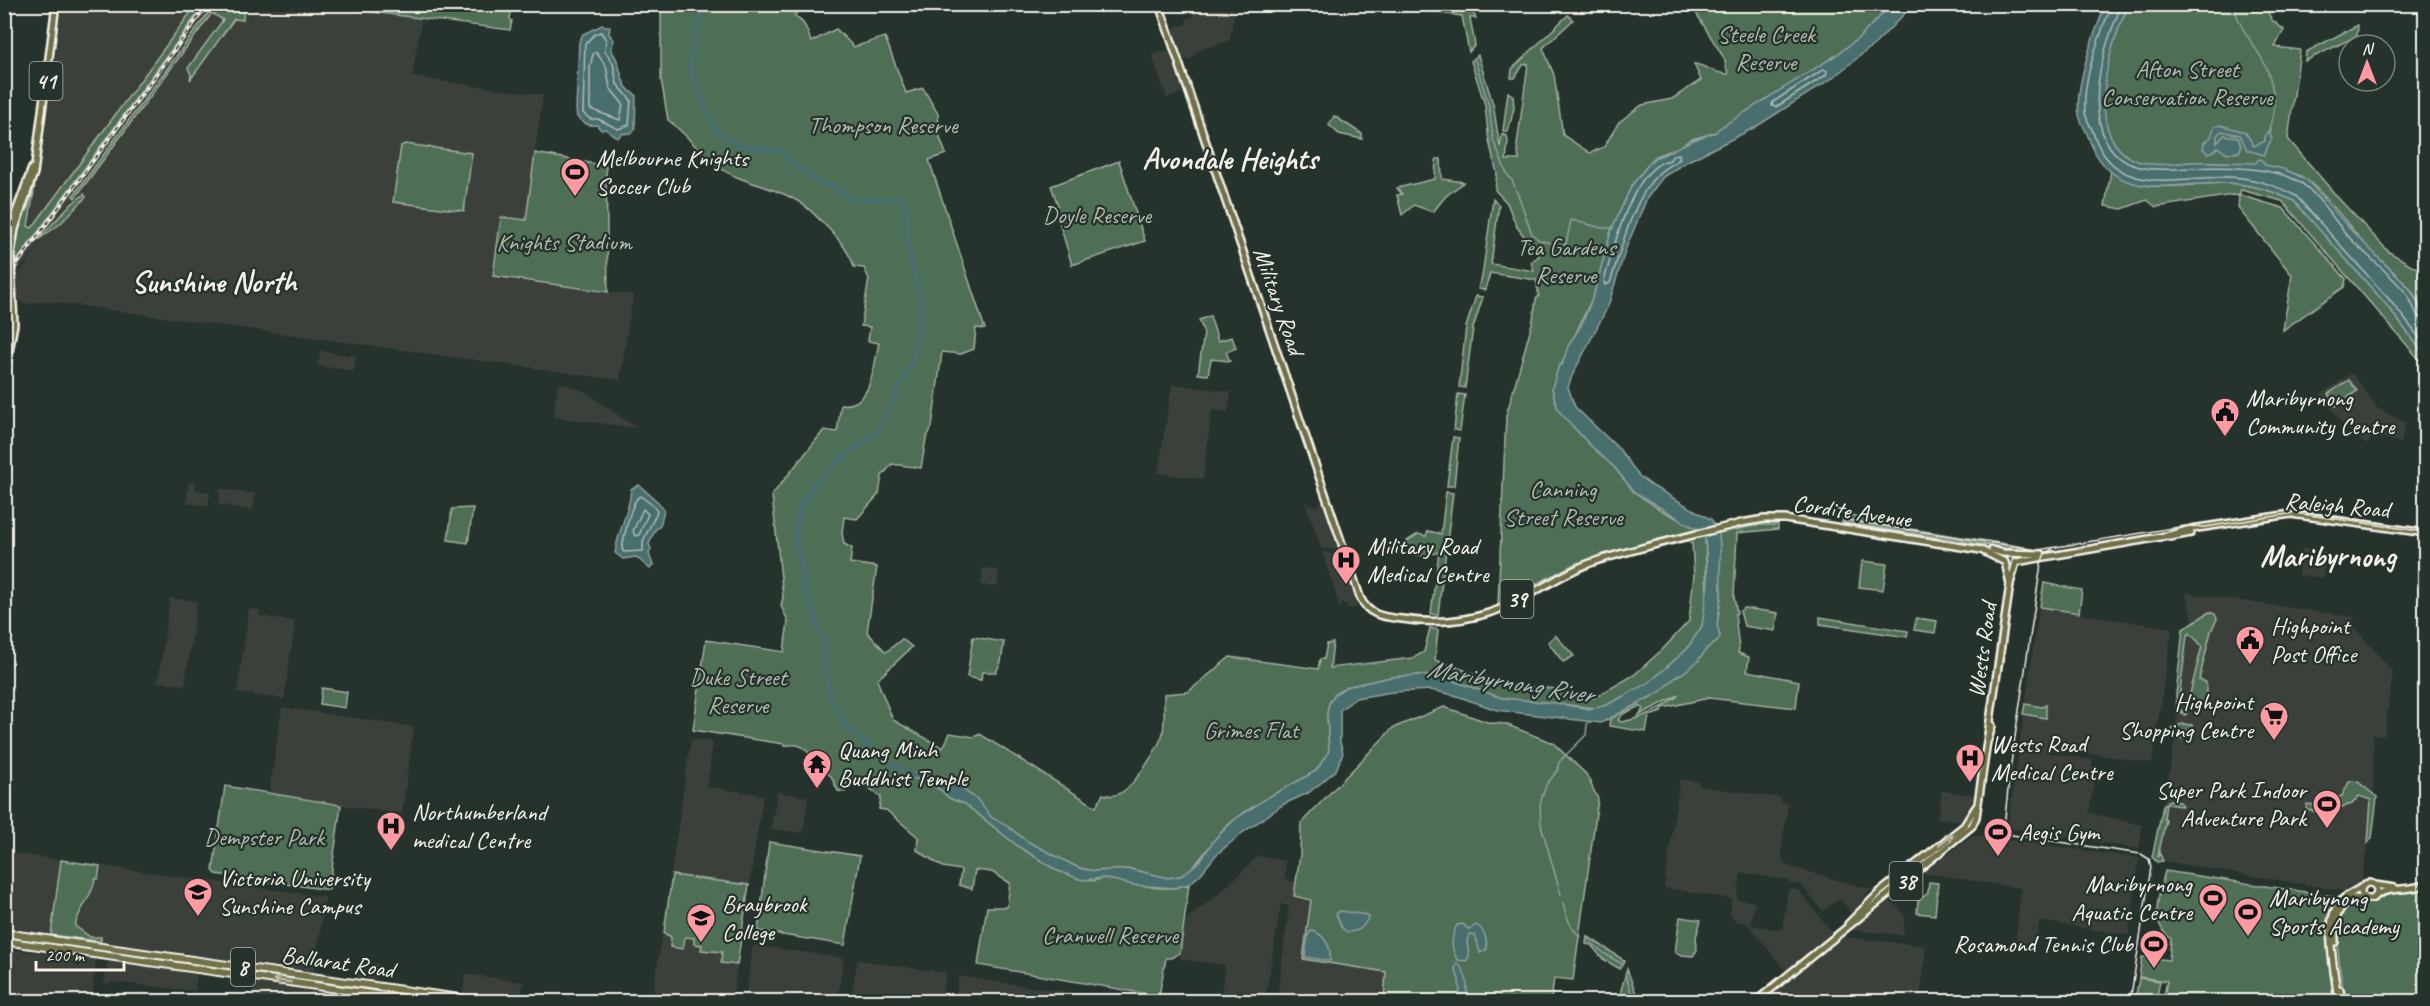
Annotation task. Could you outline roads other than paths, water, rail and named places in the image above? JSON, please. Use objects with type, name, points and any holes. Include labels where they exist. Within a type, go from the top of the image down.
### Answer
[{"type":"highway","name":"Ballarat Road","points":[[4,933],[488,1002]]},
{"type":"highway","name":"Ballarat Road","points":[[4,941],[427,1002]]},
{"type":"highway","points":[[131,960],[135,952]]},
{"type":"main road","name":"41","points":[[4,357],[9,323],[11,254],[15,229],[33,178],[56,4]]},
{"type":"main road","name":"Military Road","points":[[1159,4],[1359,595],[1366,608],[1381,616],[1421,622],[1448,622],[1471,618],[1494,611],[1551,581],[1597,561],[1733,525]]},
{"type":"main road","name":"41","points":[[4,380],[14,328],[6,260],[10,228],[35,158]]},
{"type":"main road","name":"Raleigh Road","points":[[2015,563],[2055,554],[2166,536],[2193,529],[2295,514],[2426,533]]},
{"type":"main road","name":"Cordite Avenue","points":[[1733,525],[1757,520],[1785,519],[2011,554]]},
{"type":"main road","name":"Cordite Avenue","points":[[1967,547],[1991,553],[2006,562]]},
{"type":"main road","name":"Raleigh Road","points":[[2011,554],[2055,554]]},
{"type":"main road","points":[[2011,554],[2016,556],[2015,563],[2010,565],[2006,562],[2006,556],[2011,554]]},
{"type":"main road","name":"Wests Road","points":[[2006,562],[2010,584]]},
{"type":"main road","name":"Wests Road","points":[[1971,828],[1976,817],[2015,563]]},
{"type":"main road","name":"Wests Road","points":[[1963,827],[1977,803]]},
{"type":"main road","points":[[1963,827],[1971,828]]},
{"type":"main road","name":"38","points":[[1840,933],[1869,902],[1963,827]]},
{"type":"main road","name":"38","points":[[1755,1002],[1971,828]]},
{"type":"main road","points":[[2340,1002],[2331,918],[2340,902],[2367,883],[2404,889],[2426,884]]},
{"type":"main road","points":[[2340,1002],[2335,942],[2336,918],[2348,901],[2356,897],[2371,900],[2382,892],[2412,890],[2426,884]]},
{"type":"main road","points":[[2375,885],[2378,890],[2376,896]]},
{"type":"main road","points":[[2363,886],[2361,893],[2366,899]]},
{"type":"water","points":[[2106,4],[2129,5],[2113,44],[2104,92],[2105,115],[2110,136],[2122,152],[2141,162],[2154,164],[2256,163],[2259,159],[2265,165],[2283,169],[2306,179],[2350,229],[2410,289],[2425,318],[2425,355],[2384,302],[2294,201],[2262,189],[2228,183],[2146,185],[2128,181],[2112,173],[2098,158],[2080,120],[2078,103],[2086,59]]},
{"type":"water","points":[[1891,5],[1913,5],[1875,44],[1831,79],[1754,128],[1686,162],[1663,177],[1647,198],[1626,248],[1608,306],[1568,387],[1575,407],[1620,450],[1639,476],[1712,520],[1719,535],[1721,597],[1717,625],[1720,637],[1717,642],[1707,648],[1698,661],[1660,692],[1601,723],[1497,710],[1454,695],[1431,690],[1392,692],[1356,698],[1340,710],[1340,742],[1343,753],[1336,770],[1308,793],[1284,804],[1241,834],[1215,856],[1200,875],[1189,884],[1174,888],[1133,885],[1104,878],[1082,880],[1058,871],[1019,847],[965,804],[949,798],[941,790],[924,781],[908,775],[919,772],[960,784],[966,792],[977,799],[992,818],[1003,823],[1027,841],[1079,868],[1094,871],[1130,869],[1168,878],[1181,876],[1200,861],[1215,839],[1234,820],[1267,798],[1316,771],[1329,751],[1327,714],[1329,703],[1335,694],[1346,687],[1391,677],[1421,675],[1448,679],[1502,698],[1589,709],[1607,705],[1650,682],[1687,649],[1702,626],[1708,583],[1705,535],[1634,492],[1615,468],[1558,410],[1552,388],[1559,365],[1562,365],[1568,346],[1582,324],[1594,294],[1611,231],[1632,185],[1652,160],[1677,147],[1716,132],[1835,56],[1859,38]]},
{"type":"water","points":[[602,25],[610,27],[609,34],[614,40],[611,50],[618,62],[623,81],[636,95],[635,129],[631,133],[621,134],[618,138],[605,129],[601,130],[597,125],[589,125],[582,121],[577,117],[576,110],[579,42],[583,34]]},
{"type":"water","points":[[2220,125],[2245,132],[2254,146],[2265,141],[2265,136],[2271,129],[2272,138],[2264,155],[2247,150],[2240,135],[2222,131],[2217,135],[2217,143],[2224,135],[2238,137],[2240,151],[2229,153],[2218,147],[2208,153],[2203,149],[2204,143],[2211,137],[2214,127]]},
{"type":"water","points":[[639,485],[664,510],[660,526],[655,530],[649,544],[651,549],[649,554],[653,565],[650,569],[636,557],[623,559],[615,553],[631,489]]},
{"type":"water","points":[[1340,911],[1367,915],[1368,918],[1360,929],[1347,932],[1342,928],[1336,914]]},
{"type":"water","points":[[1463,924],[1468,929],[1477,925],[1480,927],[1487,945],[1487,949],[1480,953],[1475,935],[1469,934],[1467,941],[1469,957],[1466,961],[1458,960],[1453,947],[1455,929],[1457,925]]},
{"type":"water","points":[[1311,931],[1324,938],[1330,952],[1330,961],[1305,957],[1308,935]]},
{"type":"water","points":[[1457,963],[1463,970],[1466,980],[1465,999],[1460,995],[1459,979],[1455,969]]},
{"type":"waterway","name":"Maribyrnong River","points":[[704,4],[695,32],[690,66],[693,80],[716,130],[740,146],[780,151],[801,171],[822,184],[833,186],[850,199],[900,198],[907,209],[907,240],[921,304],[914,357],[878,431],[841,459],[810,489],[800,507],[795,535],[806,591],[824,644],[831,698],[847,727],[856,736],[899,769],[914,776]]},
{"type":"waterway","points":[[2234,4],[2242,26],[2269,75],[2274,102],[2270,128]]},
{"type":"waterway","points":[[1475,60],[1489,106],[1493,140],[1507,174],[1512,180],[1532,234],[1539,240],[1561,246],[1566,244],[1571,220],[1602,228],[1613,228]]},
{"type":"waterway","points":[[1561,895],[1541,825],[1540,804],[1546,785],[1557,771],[1559,762],[1586,735],[1587,724],[1590,721]]},
{"type":"waterway","points":[[1563,903],[1569,922],[1581,937]]},
{"type":"waterway","points":[[1587,939],[1622,964]]},
{"type":"waterway","points":[[1625,973],[1634,1002]]},
{"type":"tram line","points":[[1845,520],[2038,550],[2185,526],[2205,527],[2295,513],[2426,532]]},
{"type":"tram line","points":[[2053,549],[2045,553],[2041,564],[2010,770],[2004,827],[2006,832],[2012,835],[2141,854],[2149,859],[2151,867],[2130,1002]]},
{"type":"railway","points":[[4,282],[208,4]]},
{"type":"place","name":"Melbourne Knights Soccer Club","points":[[575,198]]},
{"type":"place","name":"Maribyrnong Community Centre","points":[[2225,438]]},
{"type":"place","name":"Military Road Medical Centre","points":[[1346,586]]},
{"type":"place","name":"Highpoint Post Office","points":[[2250,666]]},
{"type":"place","name":"Highpoint Shopping Centre","points":[[2274,742]]},
{"type":"place","name":"Wests Road Medical Centre","points":[[1970,784]]},
{"type":"place","name":"Quang Minh Buddhist Temple","points":[[817,790]]},
{"type":"place","name":"Super Park Indoor Adventure Park","points":[[2327,830]]},
{"type":"place","name":"Northumberland medical Centre","points":[[391,852]]},
{"type":"place","name":"Aegis Gym","points":[[1998,858]]},
{"type":"place","name":"Victoria University Sunshine Campus","points":[[198,918]]},
{"type":"place","name":"Maribyrnong Aquatic Centre","points":[[2213,924]]},
{"type":"place","name":"Maribynong Sports Academy","points":[[2248,938]]},
{"type":"place","name":"Braybrook College","points":[[701,944]]},
{"type":"place","name":"Rosamond Tennis Club","points":[[2154,970]]},
{"type":"district","name":"Avondale Heights","points":[[1230,159]]},
{"type":"district","name":"Sunshine North","points":[[214,282]]},
{"type":"district","name":"Maribyrnong","points":[[2328,556]]},
{"type":"park label","name":"Steele Creek Reserve","points":[[1766,48]]},
{"type":"park label","name":"Afton Street Conservation Reserve","points":[[2187,83]]},
{"type":"park label","name":"Thompson Reserve","points":[[883,125]]},
{"type":"park label","name":"Doyle Reserve","points":[[1097,215]]},
{"type":"park label","name":"Knights Stadium","points":[[564,242]]},
{"type":"park label","name":"Tea Gardens Reserve","points":[[1566,261]]},
{"type":"park label","name":"Canning Street Reserve","points":[[1563,503]]},
{"type":"park label","name":"Duke Street Reserve","points":[[738,691]]},
{"type":"park label","name":"Grimes Flat","points":[[1251,730]]},
{"type":"park label","name":"Dempster Park","points":[[264,837]]},
{"type":"park label","name":"Cranwell Reserve","points":[[1110,935]]}]
